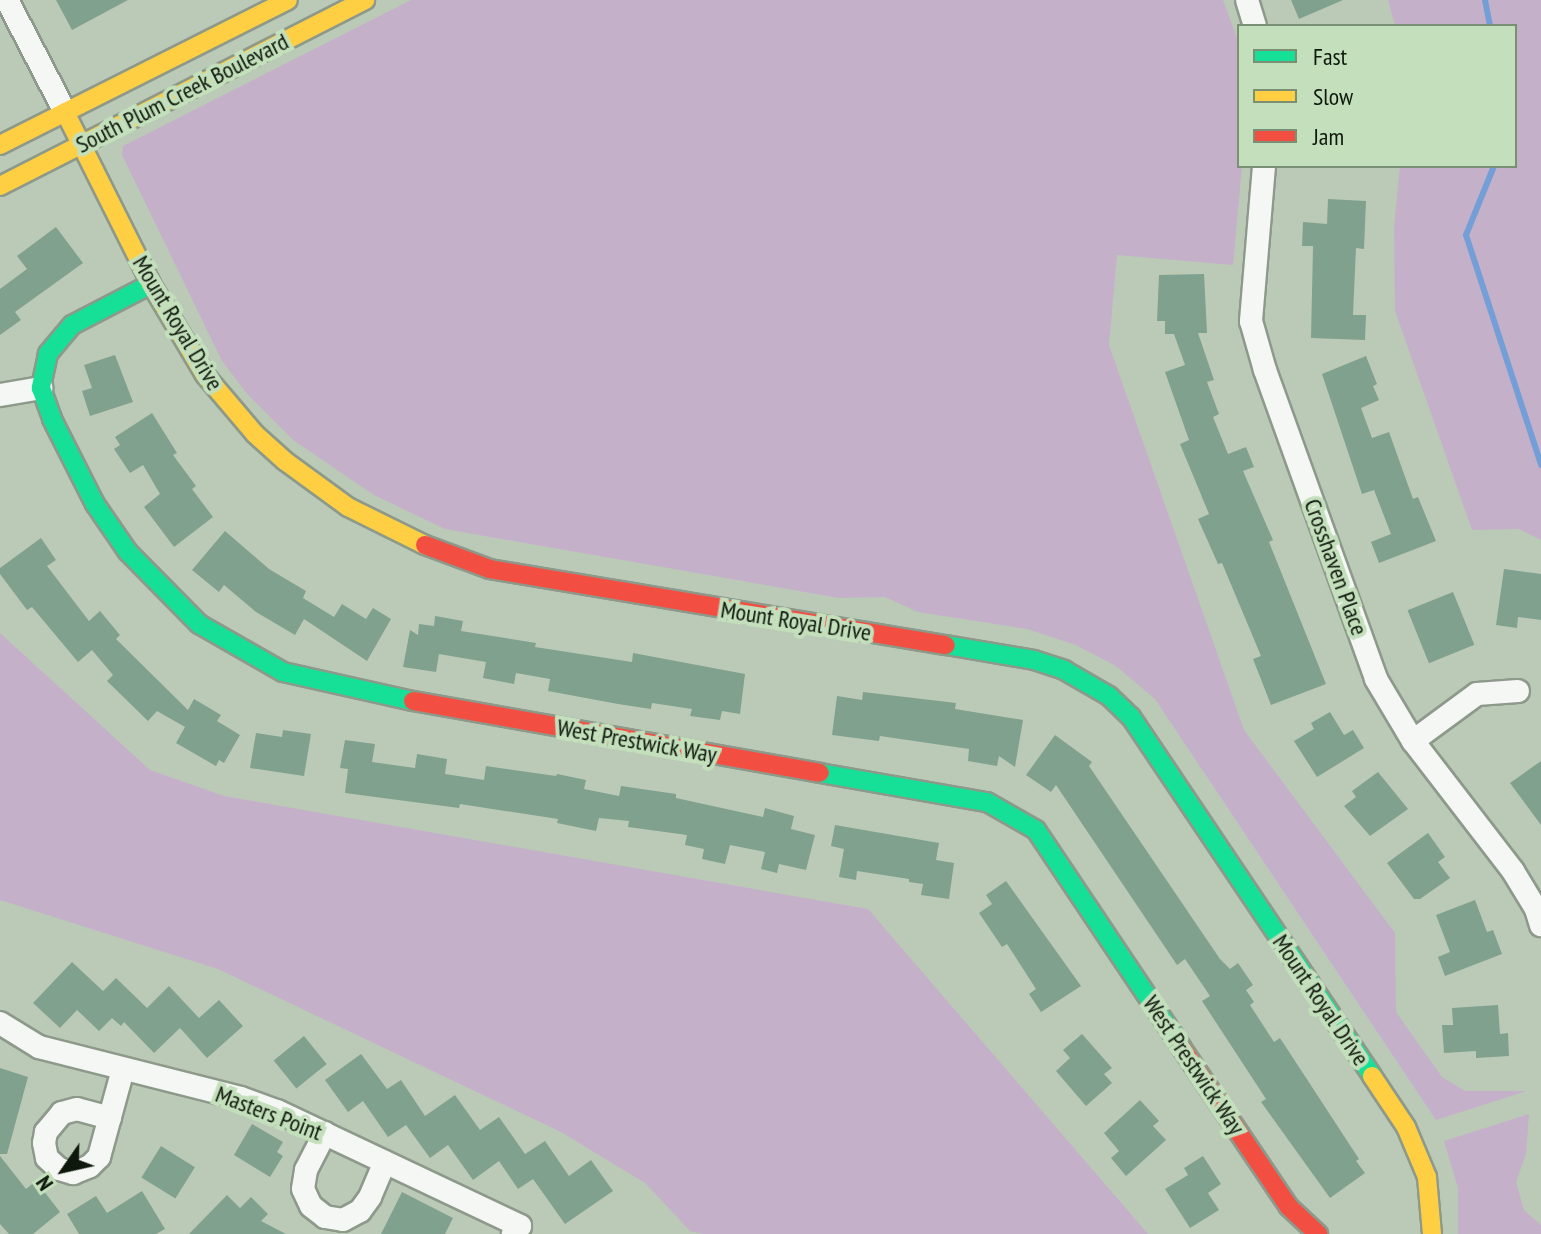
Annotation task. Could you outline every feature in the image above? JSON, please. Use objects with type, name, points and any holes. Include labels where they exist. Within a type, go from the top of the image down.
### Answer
[{"type":"street","points":[[7,0],[65,112]]},
{"type":"street","name":"South Plum Creek Boulevard","points":[[0,145],[288,0]]},
{"type":"street","name":"South Plum Creek Boulevard","points":[[0,186],[365,0]]},
{"type":"street","points":[[1247,0],[1254,24]]},
{"type":"street","name":"Mount Royal Drive","points":[[65,112],[151,284],[205,375],[255,434],[285,461],[348,507],[434,550],[535,579],[1034,660],[1064,670],[1109,696],[1149,743],[1406,1127],[1427,1177],[1432,1234]]},
{"type":"street","name":"Crosshaven Place","points":[[1264,168],[1251,321],[1265,370],[1376,679],[1413,741],[1513,871],[1536,909],[1541,925]]},
{"type":"street","points":[[0,395],[41,388],[48,354],[72,325],[151,284]]},
{"type":"street","name":"West Prestwick Way","points":[[41,388],[52,419],[95,504],[128,552],[199,624],[283,672],[387,697],[987,802],[1036,830],[1289,1207],[1318,1234]]},
{"type":"street","points":[[1413,741],[1477,694],[1518,691]]},
{"type":"street","name":"Masters Point","points":[[0,1023],[39,1047],[241,1098],[325,1133],[520,1226],[513,1234]]},
{"type":"street","points":[[110,1118],[123,1069]]},
{"type":"street","points":[[325,1133],[306,1170],[303,1189],[311,1206],[325,1217],[343,1220],[360,1211],[370,1197],[385,1162]]},
{"type":"shaded area","points":[[411,0],[1223,0],[1237,38],[1237,168],[1242,168],[1233,265],[1117,255],[1109,345],[1244,730],[1395,933],[1396,1012],[1442,1077],[1465,1091],[1527,1091],[1436,1120],[1155,699],[1116,666],[1076,645],[1027,629],[918,612],[885,597],[839,598],[445,529],[374,495],[293,440],[248,395],[222,361],[122,155],[123,146]]},
{"type":"shaded area","points":[[1388,0],[1541,0],[1541,540],[1519,529],[1472,530],[1395,311],[1394,227],[1400,168],[1517,168],[1517,24],[1394,24]]},
{"type":"shaded area","points":[[0,633],[150,770],[224,796],[868,909],[1148,1234],[703,1234],[690,1231],[645,1183],[561,1132],[218,969],[0,900]]},
{"type":"shaded area","points":[[1529,1114],[1526,1154],[1516,1182],[1524,1210],[1541,1225],[1541,1234],[1458,1234],[1458,1188],[1444,1141]]},
{"type":"building","points":[[56,0],[128,0],[72,30]]},
{"type":"building","points":[[1291,0],[1343,0],[1299,19]]},
{"type":"building","points":[[1328,199],[1366,201],[1364,249],[1356,248],[1353,315],[1366,315],[1365,340],[1311,338],[1313,246],[1302,246],[1303,222],[1327,224]]},
{"type":"building","points":[[56,227],[83,263],[15,312],[21,320],[0,335],[0,289],[27,269],[17,256]]},
{"type":"building","points":[[1204,274],[1207,333],[1198,333],[1214,380],[1207,382],[1219,414],[1213,417],[1228,454],[1246,447],[1254,467],[1243,471],[1273,540],[1269,542],[1326,684],[1271,705],[1253,659],[1261,656],[1222,563],[1218,564],[1198,519],[1209,514],[1180,444],[1189,440],[1165,372],[1185,365],[1174,334],[1165,334],[1165,321],[1157,321],[1159,275]]},
{"type":"building","points":[[115,355],[133,402],[90,416],[82,391],[92,388],[84,365]]},
{"type":"building","points":[[1366,356],[1377,384],[1373,386],[1379,400],[1361,408],[1372,438],[1389,432],[1413,499],[1418,497],[1436,541],[1379,563],[1371,542],[1391,534],[1374,490],[1362,494],[1322,374]]},
{"type":"building","points":[[152,413],[177,453],[173,455],[196,486],[192,489],[213,517],[174,547],[144,507],[160,494],[143,465],[130,473],[114,449],[120,445],[115,437]]},
{"type":"building","points":[[225,531],[269,569],[306,591],[303,598],[334,617],[342,604],[366,619],[373,608],[391,619],[367,661],[304,619],[295,635],[256,612],[224,585],[219,592],[192,570]]},
{"type":"building","points":[[41,538],[56,560],[47,566],[89,621],[100,611],[120,635],[116,639],[188,710],[194,699],[221,715],[217,721],[240,735],[224,763],[219,760],[216,766],[176,743],[185,727],[157,711],[148,721],[107,681],[113,675],[92,650],[78,662],[32,607],[27,610],[0,574],[0,568]]},
{"type":"building","points":[[1504,569],[1541,574],[1541,620],[1518,617],[1517,628],[1496,625]]},
{"type":"building","points":[[1453,592],[1474,645],[1429,663],[1408,610]]},
{"type":"building","points":[[435,616],[463,621],[461,631],[536,643],[535,647],[632,662],[633,653],[745,674],[740,714],[722,711],[720,720],[690,716],[692,709],[652,703],[651,709],[548,691],[550,679],[516,673],[514,684],[483,678],[486,662],[439,654],[436,672],[403,667],[410,630],[418,635],[419,624],[434,626]]},
{"type":"building","points":[[863,692],[956,703],[955,709],[1023,720],[1015,767],[999,756],[997,766],[968,761],[969,749],[880,736],[879,741],[832,735],[837,696],[862,700]]},
{"type":"building","points":[[1330,712],[1344,735],[1353,730],[1364,748],[1317,777],[1294,741],[1314,729],[1311,723]]},
{"type":"building","points":[[283,730],[311,734],[304,776],[250,768],[256,733],[282,737]]},
{"type":"building","points":[[1055,735],[1092,762],[1089,766],[1220,959],[1230,969],[1238,963],[1253,985],[1246,990],[1254,1002],[1250,1005],[1274,1042],[1280,1038],[1359,1159],[1356,1161],[1365,1173],[1330,1198],[1261,1102],[1266,1099],[1202,1001],[1210,996],[1185,959],[1177,965],[1056,785],[1051,792],[1026,775]]},
{"type":"building","points":[[345,740],[375,744],[372,762],[415,768],[417,754],[447,759],[445,774],[484,780],[486,766],[586,780],[584,789],[619,796],[621,786],[676,794],[676,798],[763,817],[765,808],[794,816],[791,829],[815,835],[806,870],[779,864],[777,873],[761,869],[765,852],[730,845],[725,864],[702,859],[704,849],[685,845],[687,835],[628,827],[629,821],[599,818],[596,831],[557,823],[558,819],[460,804],[459,808],[345,793],[348,769],[340,768]]},
{"type":"building","points":[[1541,761],[1541,825],[1510,783]]},
{"type":"building","points":[[1378,772],[1408,809],[1370,836],[1344,806],[1356,797],[1352,791]]},
{"type":"building","points":[[835,825],[939,843],[936,860],[954,863],[949,899],[921,895],[923,884],[909,882],[909,879],[857,871],[856,880],[839,877],[844,849],[831,846]]},
{"type":"building","points":[[1428,833],[1445,857],[1438,862],[1450,878],[1420,899],[1414,899],[1387,863]]},
{"type":"building","points":[[1006,881],[1081,986],[1041,1012],[1029,994],[1036,989],[1007,944],[1002,947],[979,913],[992,904],[986,895]]},
{"type":"building","points":[[1475,900],[1487,932],[1493,930],[1502,954],[1445,976],[1438,957],[1450,952],[1436,915]]},
{"type":"building","points":[[72,962],[103,991],[116,978],[147,1008],[169,986],[199,1018],[219,1000],[243,1026],[207,1058],[180,1028],[154,1053],[124,1022],[121,1026],[112,1018],[99,1031],[77,1010],[60,1028],[33,1003]]},
{"type":"building","points":[[1498,1005],[1500,1034],[1508,1033],[1509,1056],[1476,1058],[1476,1051],[1444,1053],[1442,1025],[1453,1025],[1452,1008]]},
{"type":"building","points":[[1082,1034],[1112,1068],[1104,1074],[1112,1083],[1086,1106],[1056,1071],[1070,1058],[1063,1050]]},
{"type":"building","points":[[304,1036],[327,1064],[296,1089],[274,1061]]},
{"type":"building","points":[[361,1054],[387,1089],[401,1080],[425,1116],[455,1095],[480,1130],[499,1117],[525,1154],[545,1141],[569,1176],[591,1160],[613,1191],[565,1224],[533,1179],[518,1189],[499,1161],[473,1180],[448,1145],[430,1158],[406,1125],[388,1137],[363,1101],[348,1112],[325,1080]]},
{"type":"building","points":[[0,1068],[28,1077],[7,1154],[0,1154]]},
{"type":"building","points":[[1140,1100],[1159,1121],[1153,1126],[1166,1140],[1126,1176],[1111,1158],[1119,1151],[1104,1133]]},
{"type":"building","points":[[252,1124],[283,1142],[277,1152],[283,1156],[270,1177],[234,1155]]},
{"type":"building","points":[[161,1146],[195,1167],[175,1199],[141,1177]]},
{"type":"building","points":[[0,1156],[26,1189],[36,1181],[60,1212],[33,1234],[9,1234],[0,1224]]},
{"type":"building","points":[[1203,1156],[1221,1184],[1208,1193],[1219,1210],[1190,1228],[1165,1189],[1188,1175],[1184,1168]]},
{"type":"building","points":[[142,1191],[165,1229],[156,1234],[79,1234],[67,1214],[96,1196],[107,1213]]},
{"type":"building","points":[[402,1192],[453,1218],[445,1234],[381,1234]]},
{"type":"building","points":[[227,1195],[240,1208],[251,1197],[268,1214],[261,1221],[286,1234],[189,1234]]},
{"type":"waterway","points":[[1485,0],[1490,24]]},
{"type":"waterway","points":[[1493,168],[1466,235],[1541,465]]},
{"type":"traffic: fast","points":[[151,284],[72,325],[48,354],[41,388],[52,419],[95,504],[128,552],[199,624],[283,672],[413,701]]},
{"type":"traffic: fast","points":[[946,645],[1034,660],[1064,670],[1109,696],[1131,717],[1372,1076]]},
{"type":"traffic: fast","points":[[820,773],[987,802],[1036,830],[1181,1047]]},
{"type":"traffic: slow","points":[[0,145],[288,0]]},
{"type":"traffic: slow","points":[[0,186],[365,0]]},
{"type":"traffic: slow","points":[[65,112],[151,284],[205,375],[255,434],[285,461],[348,507],[425,545]]},
{"type":"traffic: slow","points":[[1372,1076],[1406,1127],[1427,1177],[1432,1234]]},
{"type":"traffic: jam","points":[[425,545],[490,569],[946,645]]},
{"type":"traffic: jam","points":[[413,701],[820,773]]},
{"type":"traffic: jam","points":[[1181,1047],[1289,1207],[1318,1234]]}]
